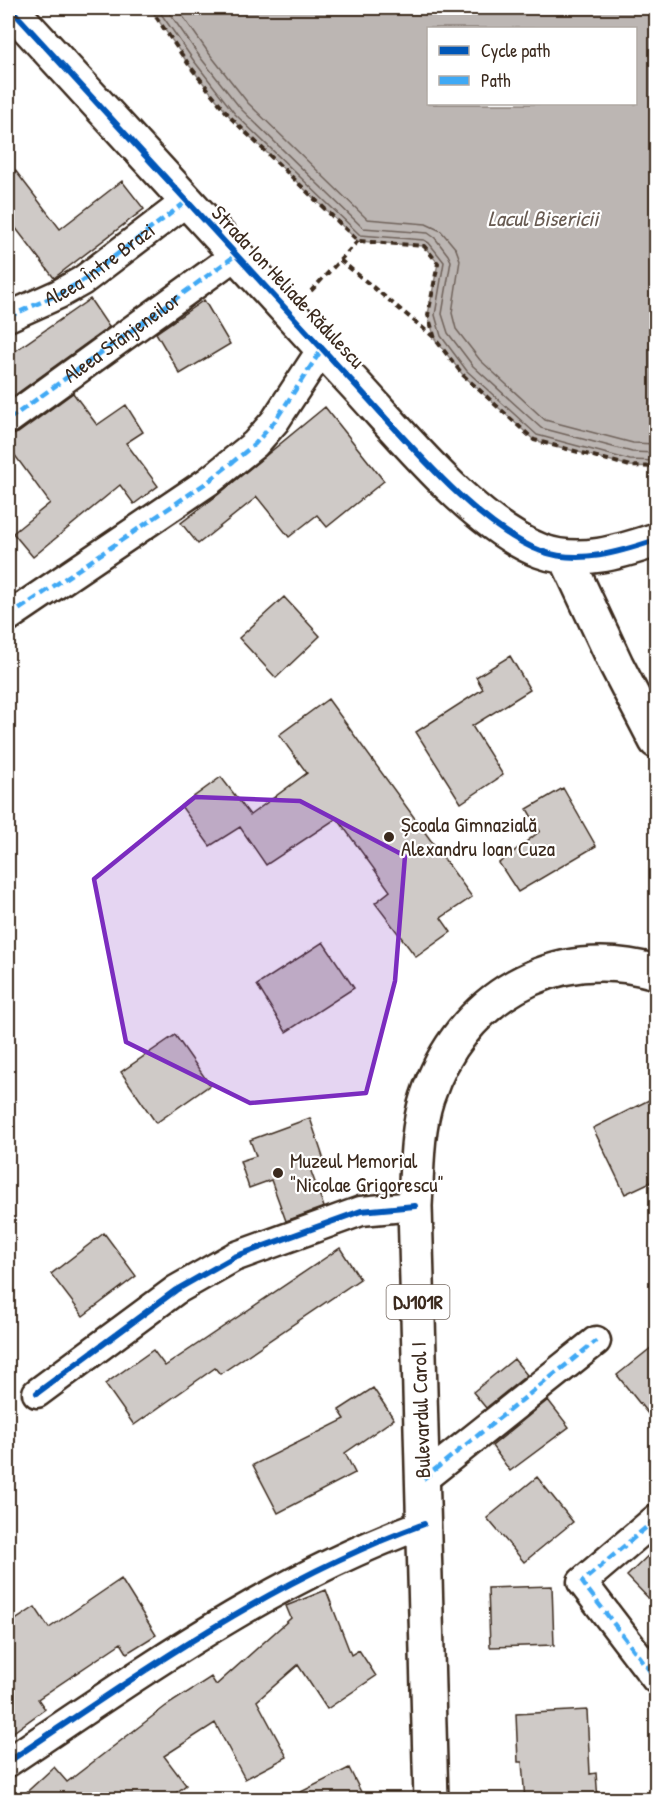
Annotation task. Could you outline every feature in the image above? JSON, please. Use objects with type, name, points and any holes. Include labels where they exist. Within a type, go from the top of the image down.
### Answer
[{"type":"street","name":"Strada Ion Heliade Rădulescu","points":[[10,8],[322,349],[435,470],[476,509],[520,540],[542,551],[566,557],[601,555],[657,540]]},
{"type":"street","name":"Aleea Între Brazi","points":[[8,317],[59,294],[81,281],[187,201]]},
{"type":"street","name":"Aleea Stânjeneilor","points":[[8,420],[237,255]]},
{"type":"street","points":[[8,617],[209,481],[255,444],[275,421],[322,349]]},
{"type":"street","points":[[566,557],[616,664],[657,741]]},
{"type":"street","name":"Bulevardul Carol I","points":[[431,1800],[415,1206],[417,1162],[426,1101],[448,1049],[464,1028],[484,1008],[508,990],[554,970],[579,965],[607,963],[633,965],[657,972]]},
{"type":"street","points":[[37,1393],[177,1290],[234,1257],[361,1211],[415,1206]]},
{"type":"street","points":[[423,1479],[596,1341]]},
{"type":"street","points":[[657,1519],[582,1582],[657,1678]]},
{"type":"street","points":[[8,1762],[190,1640],[238,1612],[353,1553],[424,1524]]},
{"type":"path","points":[[150,8],[189,65],[231,118],[358,242],[424,246],[438,263],[428,315],[435,339]]},
{"type":"path","points":[[289,313],[358,242]]},
{"type":"path","points":[[340,260],[435,339],[463,375],[534,440],[630,466],[657,467]]},
{"type":"highlighted area","points":[[195,797],[300,801],[405,856],[395,981],[366,1093],[250,1103],[126,1042],[94,879]]},
{"type":"water","name":"Lacul Bisericii","points":[[150,8],[656,8],[656,467],[630,466],[534,440],[463,375],[435,339],[428,315],[438,263],[424,246],[358,241],[231,118],[189,65]]},
{"type":"building","points":[[8,161],[60,229],[122,181],[144,209],[54,278],[8,218]]},
{"type":"building","points":[[90,299],[109,327],[8,400],[8,356]]},
{"type":"building","points":[[204,300],[230,344],[180,374],[156,333]]},
{"type":"building","points":[[73,393],[97,425],[126,405],[143,432],[126,443],[158,486],[134,504],[120,485],[33,557],[13,533],[50,503],[8,446],[8,436],[18,433]]},
{"type":"building","points":[[325,407],[384,481],[327,527],[317,515],[289,537],[257,497],[198,544],[181,523]]},
{"type":"building","points":[[284,597],[320,636],[276,678],[239,638]]},
{"type":"building","points":[[510,656],[530,690],[472,726],[503,775],[461,803],[416,732],[483,689],[476,677]]},
{"type":"building","name":"Școala Gimnazială Alexandru Ioan Cuza","points":[[328,699],[472,897],[441,918],[451,932],[416,957],[375,903],[390,891],[337,818],[266,865],[240,827],[210,846],[181,806],[221,777],[250,815],[307,773],[279,735]]},
{"type":"building","points":[[563,788],[596,846],[518,892],[499,863],[540,831],[527,809]]},
{"type":"building","points":[[323,942],[354,988],[286,1032],[257,985]]},
{"type":"building","points":[[175,1035],[210,1085],[156,1123],[121,1072]]},
{"type":"building","points":[[657,1096],[657,1179],[625,1194],[593,1128]]},
{"type":"building","name":"Muzeul Memorial \"Nicolae Grigorescu\"","points":[[310,1118],[324,1160],[309,1166],[324,1207],[286,1221],[271,1180],[249,1188],[240,1161],[256,1156],[250,1140]]},
{"type":"building","points":[[104,1233],[136,1276],[83,1316],[51,1274]]},
{"type":"building","points":[[340,1248],[360,1279],[220,1374],[215,1368],[134,1425],[105,1384],[153,1350],[165,1366]]},
{"type":"building","points":[[657,1343],[657,1425],[617,1375]]},
{"type":"building","points":[[514,1359],[527,1375],[486,1408],[473,1392]]},
{"type":"building","points":[[373,1388],[394,1419],[345,1453],[355,1473],[278,1513],[253,1465],[345,1419],[339,1410]]},
{"type":"building","points":[[548,1400],[569,1427],[510,1471],[492,1446]]},
{"type":"building","points":[[537,1477],[573,1522],[524,1562],[487,1518]]},
{"type":"building","points":[[657,1547],[657,1607],[627,1576]]},
{"type":"building","points":[[121,1579],[156,1635],[127,1653],[121,1643],[38,1699],[45,1709],[8,1736],[8,1625],[35,1607],[49,1628]]},
{"type":"building","points":[[552,1586],[554,1645],[490,1647],[488,1588]]},
{"type":"building","points":[[326,1590],[351,1655],[359,1650],[376,1676],[327,1709],[298,1665],[257,1701],[287,1757],[245,1779],[215,1723],[164,1756],[186,1785],[167,1800],[18,1800],[54,1767],[67,1782],[166,1706],[211,1677],[216,1685],[291,1618],[286,1606]]},
{"type":"building","points":[[587,1710],[590,1774],[596,1773],[598,1800],[525,1800],[522,1762],[518,1762],[516,1714]]},
{"type":"building","points":[[349,1768],[365,1800],[285,1800]]},
{"type":"marked path","points":[[8,317],[82,281],[187,201]]},
{"type":"marked path","points":[[8,420],[236,255]]},
{"type":"marked path","points":[[8,617],[209,481],[255,444],[275,421],[322,349]]},
{"type":"marked path","points":[[423,1479],[596,1341]]},
{"type":"marked path","points":[[656,1519],[582,1582],[656,1679]]},
{"type":"cycle path","points":[[10,8],[415,450],[464,500],[516,539],[555,555],[570,557],[599,555],[656,540]]},
{"type":"cycle path","points":[[37,1393],[176,1290],[234,1257],[361,1211],[415,1206]]},
{"type":"cycle path","points":[[8,1762],[158,1662],[260,1600],[313,1572],[424,1524]]},
{"type":"place","name":"Școala Gimnazială Alexandru Ioan Cuza","points":[[389,837]]},
{"type":"place","name":"Muzeul Memorial \"Nicolae Grigorescu\"","points":[[278,1173]]}]
